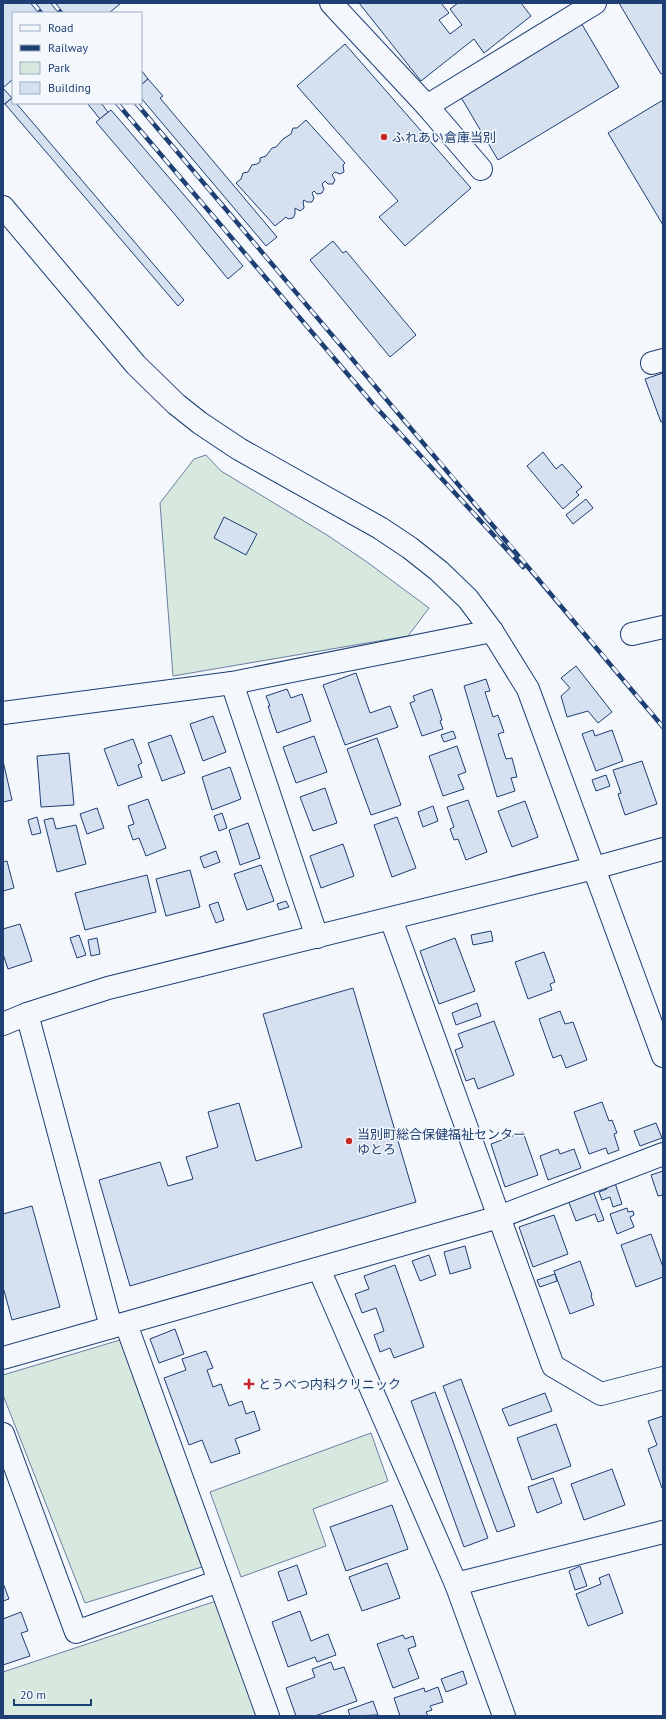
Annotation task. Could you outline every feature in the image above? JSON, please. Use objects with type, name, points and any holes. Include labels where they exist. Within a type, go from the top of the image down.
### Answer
[{"type":"street","points":[[331,3],[427,106],[481,169]]},
{"type":"street","points":[[427,106],[595,3]]},
{"type":"street","points":[[3,208],[136,365],[176,404],[200,423],[239,449],[380,528],[410,548],[439,571],[468,599],[492,631],[528,689],[663,1056]]},
{"type":"street","points":[[632,634],[663,627]]},
{"type":"street","points":[[3,713],[232,683],[492,631]]},
{"type":"street","points":[[232,683],[317,937]]},
{"type":"street","points":[[3,1024],[27,1014],[108,988],[594,868],[663,849]]},
{"type":"street","points":[[391,918],[553,1366],[601,1394],[663,1378]]},
{"type":"street","points":[[27,1014],[119,1325],[219,1581],[268,1716]]},
{"type":"street","points":[[3,1358],[499,1217],[663,1154]]},
{"type":"street","points":[[319,1269],[456,1584],[504,1716]]},
{"type":"street","points":[[3,1434],[76,1632],[219,1581]]},
{"type":"street","points":[[456,1584],[663,1532]]},
{"type":"green space","points":[[206,455],[221,471],[327,535],[367,562],[429,608],[408,636],[173,676],[160,503],[194,459]]},
{"type":"green space","points":[[120,1340],[202,1567],[85,1603],[3,1395],[3,1375]]},
{"type":"green space","points":[[371,1433],[388,1481],[313,1509],[326,1546],[241,1577],[210,1492]]},
{"type":"green space","points":[[216,1601],[257,1716],[3,1716],[3,1672]]},
{"type":"building","points":[[3,3],[121,3],[110,12],[12,12],[12,80],[3,88]]},
{"type":"building","points":[[359,3],[441,3],[449,13],[439,20],[450,34],[462,25],[450,9],[458,3],[521,3],[531,16],[484,53],[474,39],[421,81]]},
{"type":"building","points":[[619,3],[663,3],[663,73],[661,74]]},
{"type":"building","points":[[580,21],[619,87],[498,160],[459,94]]},
{"type":"building","name":"ふれあい倉庫当別","points":[[345,44],[471,188],[405,246],[379,217],[398,201],[297,86]]},
{"type":"building","points":[[142,71],[148,79],[142,84]]},
{"type":"building","points":[[148,79],[163,96],[160,98],[277,237],[266,246],[142,99],[142,84]]},
{"type":"building","points":[[3,88],[12,98],[3,105]]},
{"type":"building","points":[[12,98],[12,104],[17,104],[184,300],[178,306],[5,104]]},
{"type":"building","points":[[663,100],[663,225],[608,133]]},
{"type":"building","points":[[88,104],[102,104],[108,112],[100,119]]},
{"type":"building","points":[[111,110],[243,266],[228,279],[96,122]]},
{"type":"building","points":[[306,120],[345,163],[343,165],[344,172],[340,174],[335,172],[332,175],[335,180],[333,184],[328,184],[325,181],[322,184],[324,189],[322,193],[317,194],[314,191],[312,193],[314,198],[312,202],[307,202],[304,200],[304,208],[300,211],[295,208],[293,218],[288,219],[286,217],[275,226],[236,183],[241,179],[243,173],[248,172],[252,165],[260,162],[260,158],[266,156],[272,148],[276,147],[283,139],[291,134],[293,128],[297,128]]},
{"type":"building","points":[[333,241],[343,253],[346,251],[416,335],[390,357],[310,260]]},
{"type":"building","points":[[663,373],[663,421],[661,422],[645,379]]},
{"type":"building","points":[[543,452],[556,469],[562,464],[582,487],[576,492],[579,495],[563,509],[527,466]]},
{"type":"building","points":[[586,499],[593,508],[573,524],[566,515]]},
{"type":"building","points":[[224,517],[257,534],[246,555],[214,538]]},
{"type":"building","points":[[576,666],[612,712],[598,723],[588,711],[567,717],[561,696],[570,688],[561,678]]},
{"type":"building","points":[[356,673],[370,713],[390,706],[398,727],[345,745],[323,685]]},
{"type":"building","points":[[486,679],[490,691],[485,692],[493,717],[498,715],[504,732],[498,734],[506,759],[512,758],[517,777],[511,778],[515,791],[497,797],[464,686]]},
{"type":"building","points":[[287,689],[291,698],[302,694],[311,721],[277,733],[266,696]]},
{"type":"building","points":[[432,689],[442,720],[440,721],[443,729],[422,736],[410,703],[415,701],[413,696]]},
{"type":"building","points":[[213,716],[226,752],[203,761],[190,724]]},
{"type":"building","points":[[593,730],[595,736],[612,730],[623,761],[596,771],[582,734]]},
{"type":"building","points":[[453,731],[456,738],[444,742],[441,735]]},
{"type":"building","points":[[171,735],[185,773],[162,781],[148,743]]},
{"type":"building","points":[[314,736],[327,772],[296,783],[283,747]]},
{"type":"building","points":[[377,738],[401,805],[371,815],[347,749]]},
{"type":"building","points":[[133,739],[142,763],[138,765],[142,777],[118,786],[104,749]]},
{"type":"building","points":[[457,746],[466,772],[458,775],[464,789],[443,796],[429,756]]},
{"type":"building","points":[[69,753],[74,805],[41,807],[37,756]]},
{"type":"building","points":[[3,761],[12,800],[3,802]]},
{"type":"building","points":[[642,761],[657,804],[625,815],[618,794],[621,793],[613,770]]},
{"type":"building","points":[[230,767],[241,799],[212,810],[202,777]]},
{"type":"building","points":[[606,775],[610,786],[596,791],[592,780]]},
{"type":"building","points":[[325,788],[337,823],[313,831],[300,797]]},
{"type":"building","points":[[148,799],[166,848],[146,856],[139,838],[133,840],[128,826],[134,824],[128,806]]},
{"type":"building","points":[[468,800],[487,852],[466,860],[458,839],[454,840],[450,829],[454,827],[447,807]]},
{"type":"building","points":[[525,801],[538,837],[512,847],[498,811]]},
{"type":"building","points":[[433,806],[438,821],[423,827],[418,812]]},
{"type":"building","points":[[97,808],[104,828],[87,834],[80,814]]},
{"type":"building","points":[[222,813],[227,828],[219,831],[214,816]]},
{"type":"building","points":[[37,817],[41,833],[32,835],[28,820]]},
{"type":"building","points":[[397,817],[416,868],[392,877],[374,825]]},
{"type":"building","points":[[53,818],[56,829],[76,825],[86,864],[57,872],[44,820]]},
{"type":"building","points":[[248,823],[260,858],[240,865],[229,830]]},
{"type":"building","points":[[343,844],[354,876],[321,888],[310,856]]},
{"type":"building","points":[[216,851],[220,862],[204,868],[200,857]]},
{"type":"building","points":[[7,861],[14,888],[3,891],[3,862]]},
{"type":"building","points":[[261,865],[274,901],[247,910],[234,874]]},
{"type":"building","points":[[190,870],[200,907],[166,916],[156,879]]},
{"type":"building","points":[[147,875],[156,912],[85,930],[75,893]]},
{"type":"building","points":[[286,901],[289,907],[279,910],[277,904]]},
{"type":"building","points":[[218,902],[224,920],[216,923],[209,905]]},
{"type":"building","points":[[20,924],[32,961],[8,969],[3,954],[3,929]]},
{"type":"building","points":[[491,931],[493,941],[473,945],[471,935]]},
{"type":"building","points":[[79,935],[86,955],[77,958],[70,938]]},
{"type":"building","points":[[97,938],[100,954],[91,956],[88,940]]},
{"type":"building","points":[[455,938],[475,991],[439,1004],[420,951]]},
{"type":"building","points":[[544,952],[555,982],[550,984],[552,990],[528,999],[515,962]]},
{"type":"building","name":"当別町総合保健福祉センター ゆとろ","points":[[353,988],[416,1202],[130,1286],[99,1180],[160,1162],[168,1186],[193,1179],[186,1157],[218,1147],[208,1112],[239,1103],[256,1161],[302,1147],[263,1014]]},
{"type":"building","points":[[477,1003],[481,1016],[456,1025],[452,1013]]},
{"type":"building","points":[[560,1011],[565,1024],[573,1022],[587,1060],[566,1068],[561,1055],[553,1058],[539,1019]]},
{"type":"building","points":[[494,1021],[514,1075],[478,1089],[474,1078],[466,1081],[455,1050],[463,1047],[458,1034]]},
{"type":"building","points":[[602,1102],[609,1121],[612,1120],[617,1133],[614,1134],[619,1150],[608,1154],[606,1148],[589,1154],[574,1112]]},
{"type":"building","points":[[656,1123],[662,1138],[640,1146],[634,1131]]},
{"type":"building","points":[[523,1132],[538,1175],[505,1187],[491,1144]]},
{"type":"building","points":[[558,1149],[560,1154],[574,1149],[581,1168],[548,1180],[540,1156]]},
{"type":"building","points":[[663,1171],[663,1195],[658,1196],[651,1175]]},
{"type":"building","points":[[615,1183],[622,1204],[613,1207],[610,1197],[602,1200],[599,1192],[607,1189],[606,1186]]},
{"type":"building","points":[[593,1191],[604,1220],[598,1222],[595,1214],[576,1221],[568,1200]]},
{"type":"building","points":[[32,1206],[60,1307],[12,1320],[3,1287],[3,1214]]},
{"type":"building","points":[[627,1208],[628,1212],[633,1211],[634,1215],[630,1217],[634,1227],[617,1234],[610,1214]]},
{"type":"building","points":[[554,1215],[568,1254],[533,1267],[519,1227]]},
{"type":"building","points":[[651,1234],[663,1267],[663,1277],[636,1287],[621,1245]]},
{"type":"building","points":[[465,1246],[471,1268],[450,1274],[444,1252]]},
{"type":"building","points":[[429,1255],[436,1275],[420,1281],[412,1261]]},
{"type":"building","points":[[580,1261],[594,1305],[570,1314],[554,1271]]},
{"type":"building","points":[[395,1265],[424,1347],[394,1358],[390,1348],[380,1352],[374,1335],[384,1331],[376,1308],[362,1313],[355,1294],[369,1289],[364,1276]]},
{"type":"building","points":[[555,1274],[557,1281],[540,1287],[537,1280]]},
{"type":"building","points":[[175,1329],[184,1354],[159,1363],[150,1339]]},
{"type":"building","points":[[206,1351],[213,1368],[207,1370],[213,1387],[221,1384],[229,1406],[242,1401],[246,1414],[254,1411],[260,1430],[235,1439],[240,1453],[211,1463],[202,1440],[189,1445],[164,1378],[186,1370],[182,1359]]},
{"type":"building","points":[[461,1379],[515,1526],[497,1532],[443,1386]]},
{"type":"building","points":[[435,1392],[488,1538],[464,1547],[411,1401]]},
{"type":"building","points":[[545,1393],[552,1411],[509,1426],[502,1409]]},
{"type":"building","points":[[663,1416],[662,1488],[648,1449],[657,1445],[648,1421]]},
{"type":"building","points":[[556,1424],[571,1466],[532,1480],[517,1438]]},
{"type":"building","points":[[612,1469],[625,1505],[584,1520],[571,1484]]},
{"type":"building","points":[[553,1478],[562,1503],[537,1513],[528,1487]]},
{"type":"building","points":[[392,1505],[408,1549],[346,1571],[330,1527]]},
{"type":"building","points":[[387,1563],[400,1598],[362,1611],[349,1577]]},
{"type":"building","points":[[297,1565],[307,1594],[288,1601],[278,1572]]},
{"type":"building","points":[[580,1566],[587,1586],[575,1590],[569,1571]]},
{"type":"building","points":[[609,1574],[623,1613],[588,1626],[576,1594],[601,1584],[599,1578]]},
{"type":"building","points":[[3,1583],[9,1599],[3,1601]]},
{"type":"building","points":[[300,1611],[311,1641],[328,1634],[336,1655],[317,1662],[315,1657],[288,1667],[272,1622]]},
{"type":"building","points":[[21,1612],[28,1631],[21,1633],[30,1656],[3,1665],[3,1619]]},
{"type":"building","points":[[403,1635],[405,1639],[413,1636],[416,1646],[408,1649],[419,1678],[393,1688],[377,1644]]},
{"type":"building","points":[[331,1662],[334,1670],[344,1667],[357,1701],[315,1716],[296,1716],[286,1688],[315,1677],[312,1669]]},
{"type":"building","points":[[463,1671],[467,1684],[446,1692],[441,1679]]},
{"type":"building","points":[[438,1687],[443,1702],[430,1706],[432,1710],[426,1712],[428,1716],[400,1716],[394,1698],[424,1688],[425,1692]]},
{"type":"building","points":[[373,1701],[378,1715],[350,1716],[348,1710]]},
{"type":"railway","points":[[33,3],[40,12]]},
{"type":"railway","points":[[53,3],[60,12]]},
{"type":"railway","points":[[118,104],[373,404],[523,567]]},
{"type":"railway","points":[[137,104],[663,727]]},
{"type":"place","name":"ふれあい倉庫当別","points":[[384,137]]},
{"type":"place","name":"当別町総合保健福祉センター ゆとろ","points":[[349,1141]]},
{"type":"place","name":"とうべつ内科クリニック","points":[[249,1384]]}]
